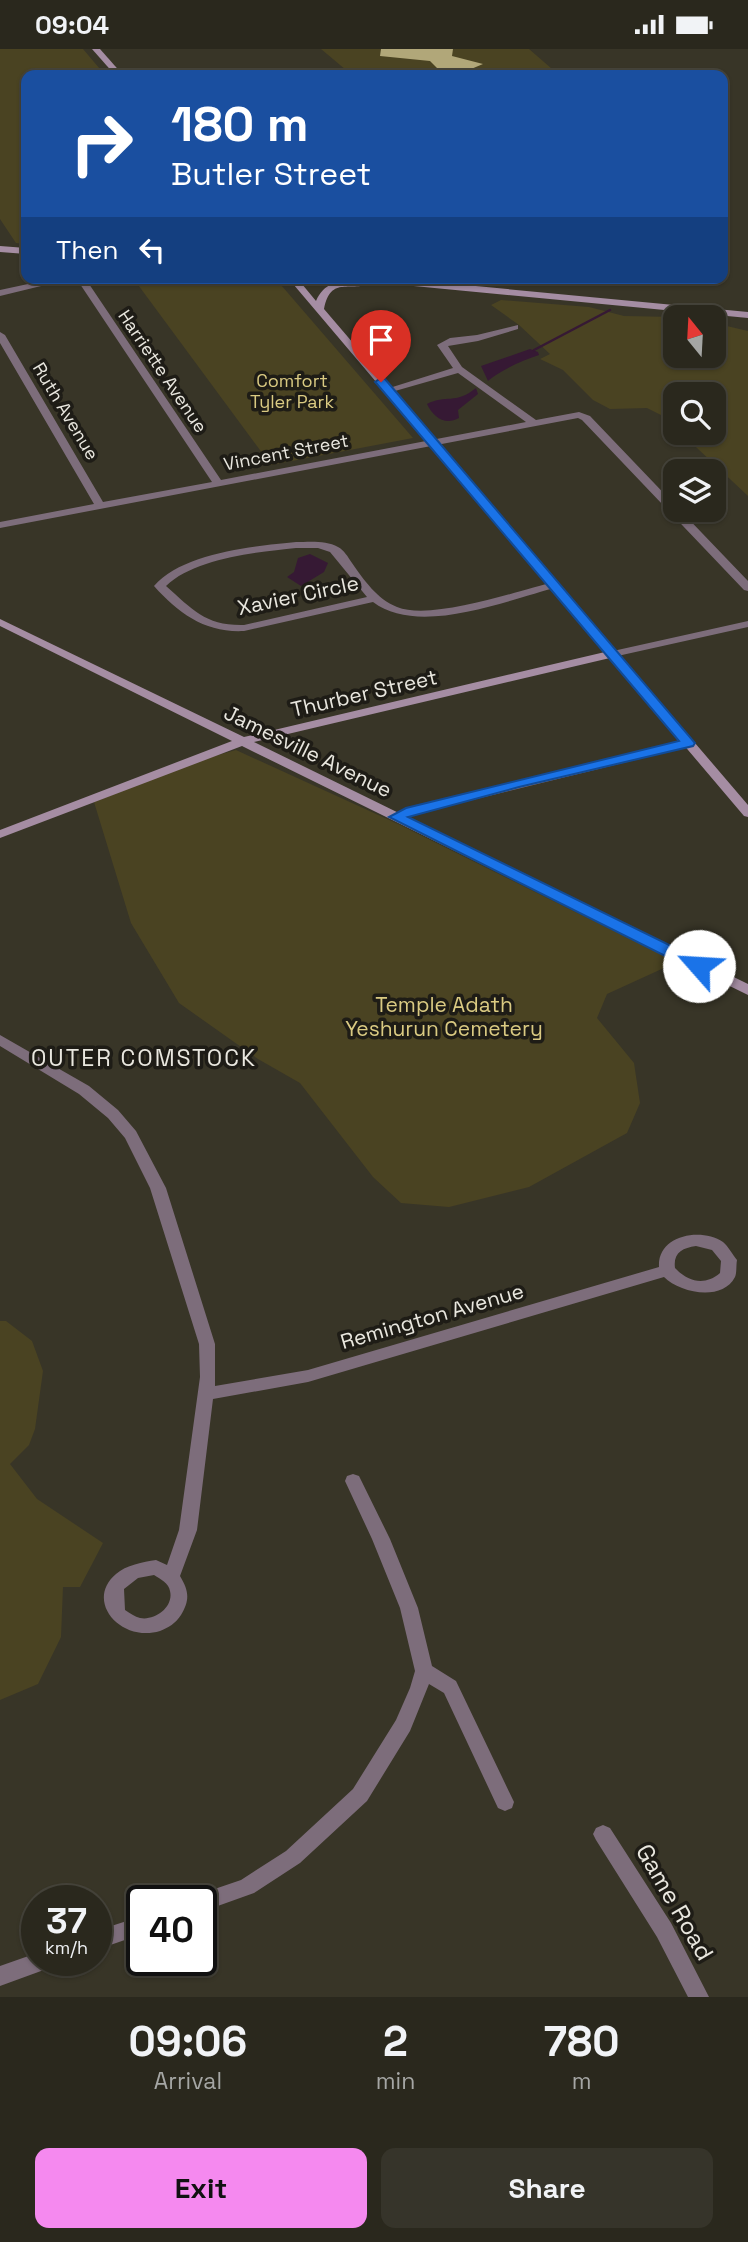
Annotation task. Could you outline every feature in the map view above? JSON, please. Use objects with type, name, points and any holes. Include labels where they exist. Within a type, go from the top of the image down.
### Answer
[{"type":"street","points":[[96,49],[115,70]]},
{"type":"street","points":[[0,249],[21,251]]},
{"type":"street","points":[[0,293],[42,284]]},
{"type":"street","name":"Harriette Avenue","points":[[84,284],[218,483]]},
{"type":"street","points":[[297,284],[748,813]]},
{"type":"street","points":[[318,310],[325,289],[335,285],[354,284]]},
{"type":"street","points":[[414,284],[748,314]]},
{"type":"street","points":[[515,327],[478,338],[444,342],[442,345],[458,369],[532,422]]},
{"type":"street","name":"Ruth Avenue","points":[[0,335],[100,506]]},
{"type":"street","points":[[388,390],[458,369]]},
{"type":"street","name":"Vincent Street","points":[[0,525],[579,415],[586,418],[748,587]]},
{"type":"street","name":"Xavier Circle","points":[[373,599],[244,628],[223,630],[205,624],[160,586],[162,580],[173,572],[206,562],[261,549],[314,544],[336,549],[373,599],[399,612],[446,610],[554,585]]},
{"type":"street","name":"Jamesville Avenue","points":[[0,622],[748,990]]},
{"type":"street","name":"Thurber Street","points":[[0,834],[240,742],[748,624]]},
{"type":"street","points":[[396,817],[504,787],[688,743]]},
{"type":"street","points":[[0,1040],[94,1098],[113,1114],[131,1135],[158,1188],[207,1344],[207,1394],[188,1530],[171,1577]]},
{"type":"street","name":"Remington Avenue","points":[[207,1394],[308,1376],[667,1270]]},
{"type":"street","points":[[217,1897],[247,1887],[293,1857],[360,1795],[403,1725],[424,1671],[409,1608],[381,1539],[353,1481]]},
{"type":"street","points":[[424,1671],[450,1687],[505,1802]]},
{"type":"street","name":"Game Road","points":[[603,1834],[664,1930],[699,1997]]},
{"type":"street","points":[[0,1976],[21,1969]]},
{"type":"green space","points":[[0,49],[83,49],[101,70],[21,70],[21,244],[16,243],[0,219]]},
{"type":"green space","points":[[321,49],[529,49],[553,70],[346,70]]},
{"type":"green space","name":"Comfort Tyler Park","points":[[137,284],[280,284],[413,438],[271,465]]},
{"type":"green space","points":[[501,300],[589,307],[624,316],[663,317],[663,368],[726,368],[726,326],[748,331],[748,496],[726,475],[726,459],[709,459],[694,445],[726,445],[726,382],[663,382],[663,416],[647,408],[610,409],[593,400],[563,370],[540,359],[550,354],[519,325],[491,305]]},
{"type":"green space","name":"Temple Adath Yeshurun Cemetery","points":[[236,750],[398,824],[677,962],[607,994],[597,1018],[634,1063],[640,1103],[627,1133],[529,1187],[449,1207],[401,1203],[373,1177],[300,1083],[258,1059],[179,1003],[131,923],[94,802],[200,760]]},
{"type":"green space","points":[[0,1321],[6,1321],[32,1341],[43,1371],[35,1429],[29,1445],[10,1464],[37,1499],[103,1543],[80,1587],[63,1587],[61,1637],[38,1684],[0,1700]]},
{"type":"shaded area","points":[[530,349],[539,355],[498,373],[488,381],[481,366]]},
{"type":"shaded area","points":[[476,388],[478,394],[458,410],[459,418],[454,420],[440,419],[427,404],[456,398]]},
{"type":"shaded area","points":[[310,554],[328,563],[324,572],[301,586],[287,577],[294,572],[298,558]]},
{"type":"building","points":[[381,49],[453,49],[452,56],[483,64],[469,70],[441,70],[430,61],[380,56]]},
{"type":"waterway","points":[[534,350],[610,310]]},
{"type":"district","name":"OUTER COMSTOCK","points":[[144,1058]]},
{"type":"route","points":[[381,382],[688,743],[517,783],[396,817],[699,966]]}]
